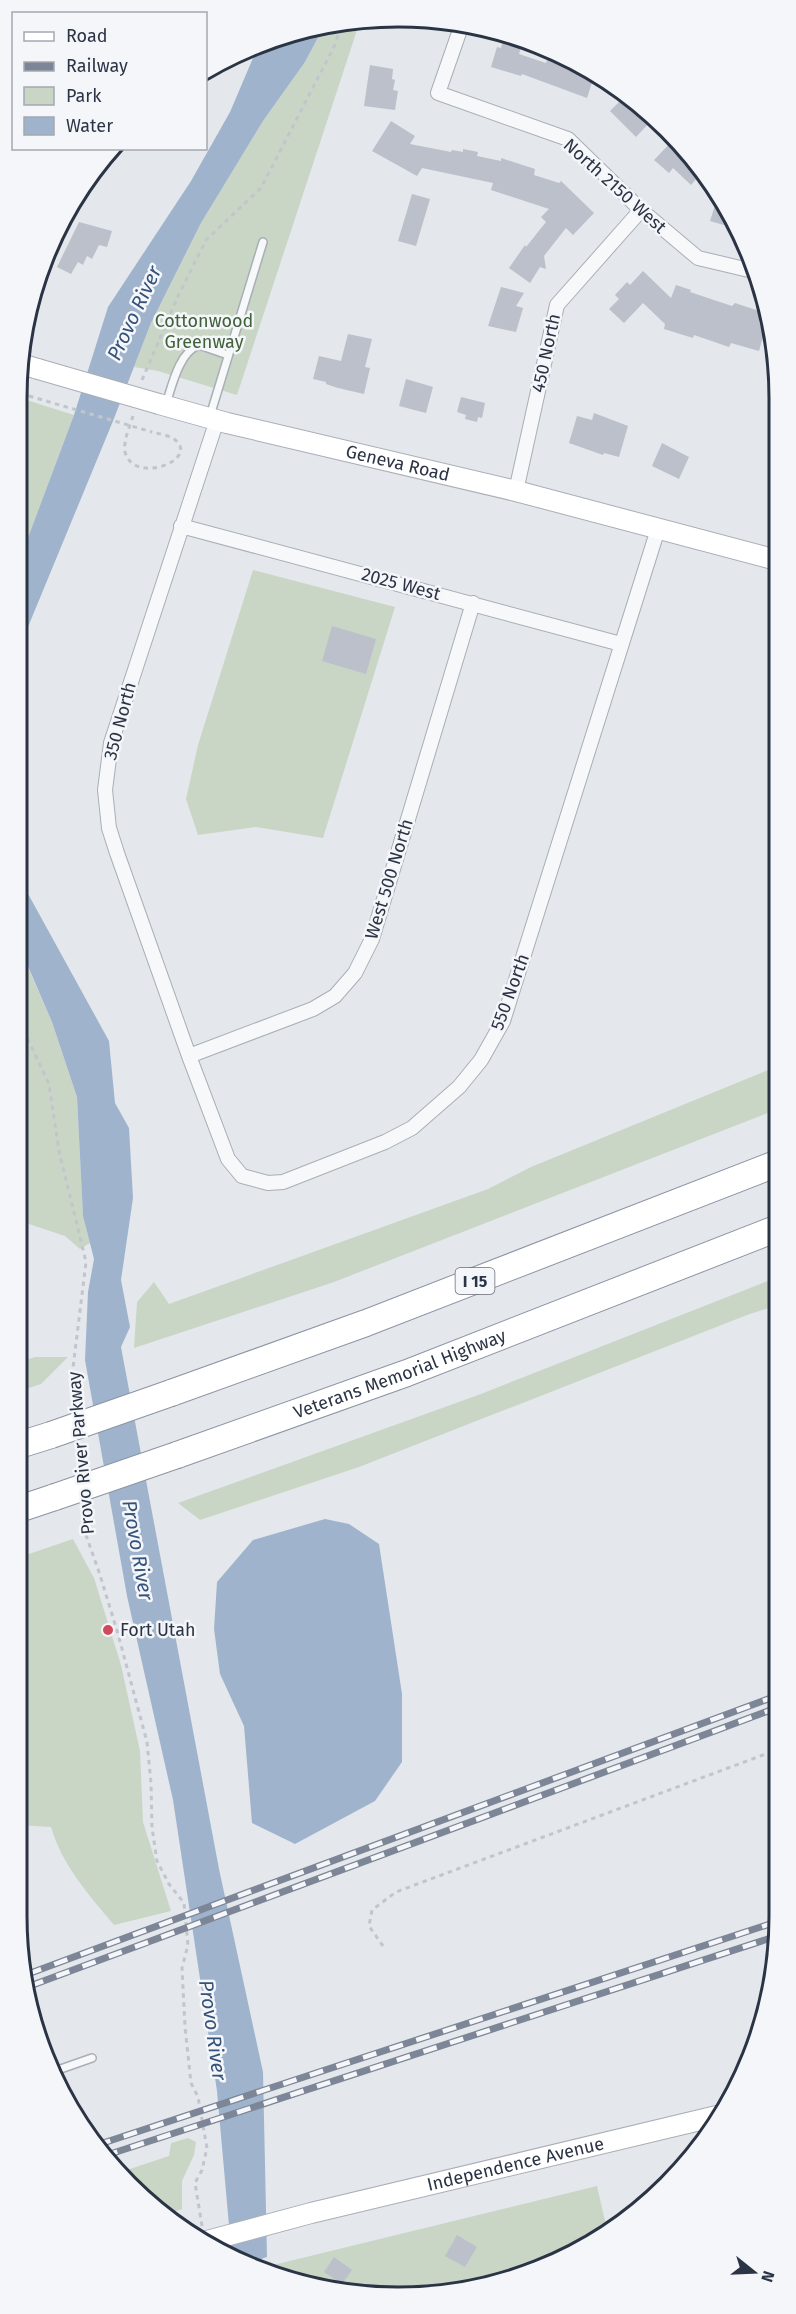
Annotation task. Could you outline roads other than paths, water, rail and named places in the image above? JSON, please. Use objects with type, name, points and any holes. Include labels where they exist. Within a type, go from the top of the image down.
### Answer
[{"type":"highway","name":"I 15","points":[[27,1443],[366,1323],[769,1166]]},
{"type":"highway","name":"Veterans Memorial Highway","points":[[27,1506],[407,1373],[769,1232]]},
{"type":"main road","name":"Geneva Road","points":[[29,367],[213,419],[516,491],[769,558]]},
{"type":"main road","name":"Independence Avenue","points":[[208,2234],[704,2125]]},
{"type":"street","name":"North 2150 West","points":[[459,32],[438,93],[568,139],[641,210],[698,258],[746,269]]},
{"type":"street","name":"450 North","points":[[516,491],[556,304],[641,210]]},
{"type":"street","name":"350 North","points":[[189,1056],[109,828],[105,790],[111,743],[213,419]]},
{"type":"street","name":"2025 West","points":[[181,526],[621,644]]},
{"type":"street","name":"550 North","points":[[189,1056],[228,1159],[242,1176],[268,1183],[283,1182],[385,1142],[412,1128],[459,1087],[481,1060],[503,1021],[658,529]]},
{"type":"street","name":"West 500 North","points":[[189,1056],[313,1009],[335,996],[356,973],[372,939],[473,603]]},
{"type":"lane","points":[[213,419],[228,355],[264,242]]},
{"type":"lane","points":[[162,405],[192,348],[199,345],[228,355]]},
{"type":"lane","points":[[60,2069],[92,2058]]},
{"type":"water","name":"Provo River","points":[[319,36],[305,62],[263,121],[201,223],[151,323],[27,629],[27,540],[74,415],[108,307],[191,181],[230,112],[254,56]]},
{"type":"water","name":"Provo River","points":[[27,892],[109,1041],[115,1103],[129,1128],[133,1198],[121,1280],[130,1327],[121,1347],[219,1869],[263,2072],[267,2257],[259,2260],[231,2247],[217,2091],[173,1800],[127,1596],[85,1360],[88,1292],[94,1259],[83,1216],[77,1097],[52,1022],[27,964]]},
{"type":"water","points":[[325,1519],[349,1524],[379,1544],[402,1694],[402,1762],[375,1801],[295,1844],[252,1823],[244,1726],[220,1674],[214,1629],[217,1582],[253,1540]]},
{"type":"railway","points":[[31,1973],[769,1699]]},
{"type":"railway","points":[[33,1985],[769,1711]]},
{"type":"railway","points":[[104,2143],[769,1924]]},
{"type":"railway","points":[[113,2153],[768,1939]]},
{"type":"place","name":"Fort Utah","points":[[108,1630]]},
{"type":"park label","name":"Cottonwood Greenway","points":[[204,331]]}]
